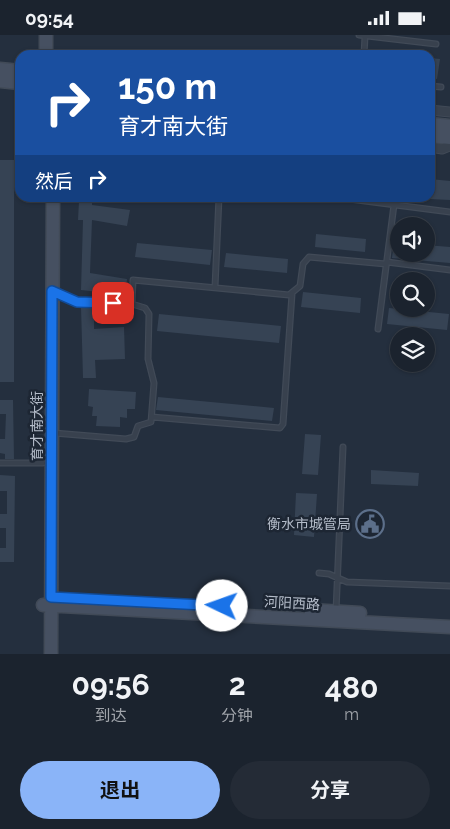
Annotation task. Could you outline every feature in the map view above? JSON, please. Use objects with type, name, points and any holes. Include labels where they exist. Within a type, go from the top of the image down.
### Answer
[{"type":"main road","points":[[46,35],[46,50]]},
{"type":"main road","points":[[54,35],[54,50]]},
{"type":"main road","points":[[0,69],[15,70]]},
{"type":"main road","points":[[0,81],[15,82]]},
{"type":"main road","points":[[435,124],[450,126]]},
{"type":"main road","points":[[435,136],[450,138]]},
{"type":"main road","name":"育才南大街","points":[[45,202],[44,463],[50,654]]},
{"type":"main road","name":"育才南大街","points":[[42,654],[47,601],[52,433],[53,202]]},
{"type":"main road","name":"河阳西路","points":[[47,601],[450,618]]},
{"type":"main road","name":"河阳西路","points":[[47,601],[450,627]]},
{"type":"street","points":[[435,110],[450,112]]},
{"type":"street","points":[[435,148],[442,149],[450,146]]},
{"type":"lane","points":[[359,35],[436,43]]},
{"type":"lane","points":[[364,50],[365,36]]},
{"type":"lane","points":[[435,86],[441,87]]},
{"type":"lane","points":[[215,287],[219,202]]},
{"type":"lane","points":[[372,202],[450,212]]},
{"type":"lane","points":[[378,329],[394,202]]},
{"type":"lane","points":[[152,417],[271,428],[280,427],[283,424],[292,294],[300,286],[303,264],[309,257],[450,270]]},
{"type":"lane","points":[[132,304],[133,280],[292,294]]},
{"type":"lane","points":[[52,291],[77,302],[132,304],[145,308],[149,314],[148,359],[154,383],[150,422],[138,426],[131,439],[52,433]]},
{"type":"lane","points":[[336,612],[343,447]]},
{"type":"lane","points":[[0,463],[44,463]]},
{"type":"lane","points":[[319,573],[329,574],[347,582],[450,586]]},
{"type":"building","points":[[435,58],[440,59],[437,79],[435,79]]},
{"type":"building","points":[[0,160],[15,160],[14,382],[0,382]]},
{"type":"building","points":[[435,180],[450,181],[450,200],[435,199]]},
{"type":"building","points":[[79,202],[92,202],[92,205],[130,210],[127,226],[92,220],[90,273],[127,279],[125,295],[81,290],[83,220],[78,220]]},
{"type":"building","points":[[316,234],[366,239],[365,252],[315,247]]},
{"type":"building","points":[[137,243],[212,250],[210,265],[135,257]]},
{"type":"building","points":[[435,246],[450,247],[450,263],[435,262]]},
{"type":"building","points":[[226,253],[288,259],[287,273],[224,267]]},
{"type":"building","points":[[303,292],[361,298],[360,313],[301,307]]},
{"type":"building","points":[[81,306],[94,307],[94,329],[124,327],[125,359],[95,360],[96,378],[83,378]]},
{"type":"building","points":[[389,308],[390,317],[435,317],[435,313],[449,314],[447,330],[435,329],[435,327],[387,324]]},
{"type":"building","points":[[159,314],[281,326],[279,343],[157,331]]},
{"type":"building","points":[[89,389],[136,392],[135,409],[127,409],[127,418],[120,417],[120,427],[96,426],[97,416],[92,416],[93,407],[88,406]]},
{"type":"building","points":[[158,397],[274,408],[272,421],[156,410]]},
{"type":"building","points":[[0,400],[13,400],[14,459],[5,459],[5,454],[0,453],[0,439],[5,439],[6,414],[0,414]]},
{"type":"building","points":[[305,434],[321,435],[318,475],[302,474]]},
{"type":"building","points":[[371,470],[419,473],[418,486],[371,484]]},
{"type":"building","points":[[0,475],[15,476],[14,562],[0,562],[0,548],[6,548],[6,528],[0,528],[0,514],[7,514],[7,491],[0,491]]},
{"type":"building","points":[[296,493],[317,494],[314,537],[294,535]]},
{"type":"place","name":"衡水市城管局","points":[[370,524]]},
{"type":"route","points":[[113,303],[77,302],[52,291],[51,597],[222,606]]}]
